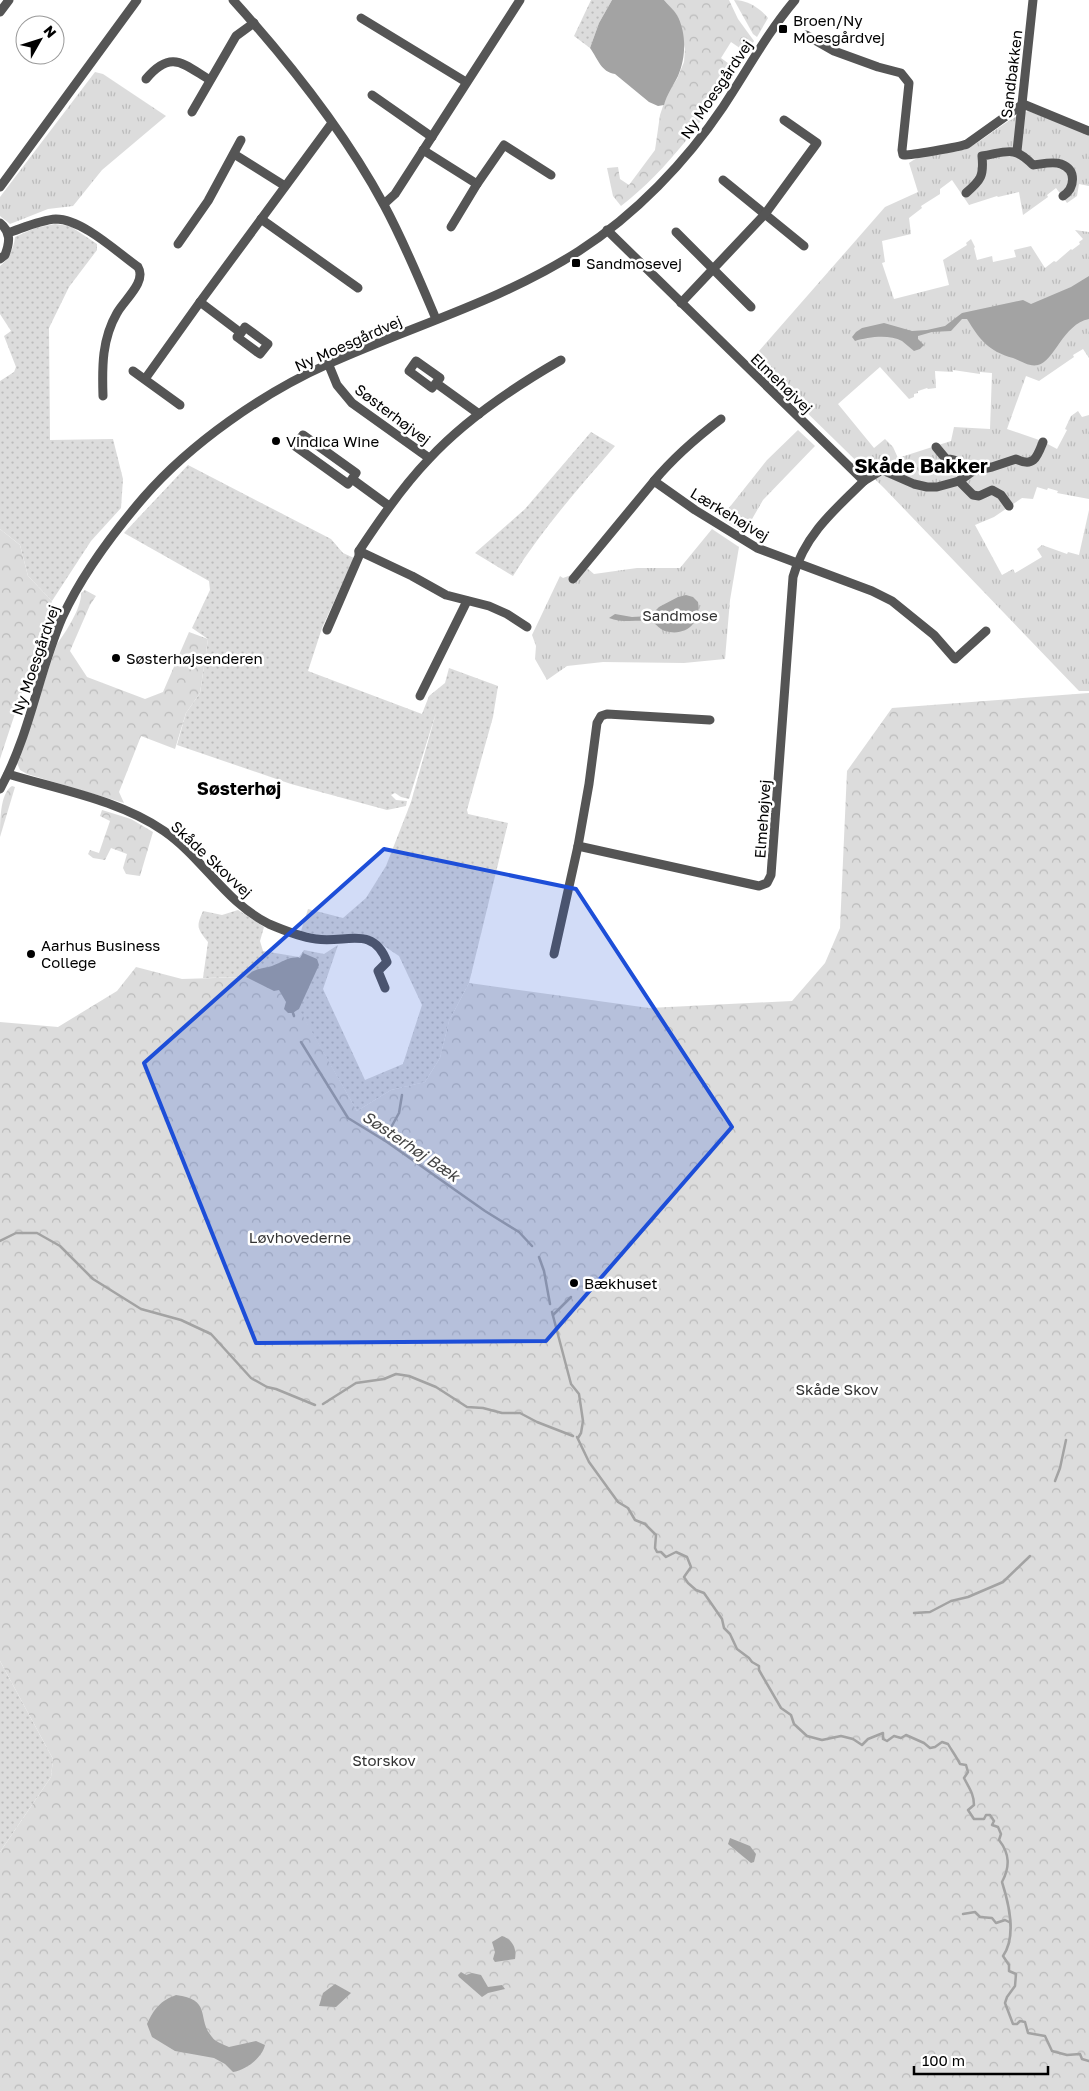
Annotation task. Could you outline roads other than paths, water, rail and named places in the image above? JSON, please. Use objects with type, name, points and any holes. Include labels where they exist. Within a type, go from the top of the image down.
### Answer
[{"type":"street","points":[[0,12],[9,0]]},
{"type":"street","points":[[0,187],[137,0]]},
{"type":"street","points":[[233,0],[254,23],[332,123],[384,204],[413,264],[436,319]]},
{"type":"street","points":[[384,204],[395,194],[520,0]]},
{"type":"street","name":"Ny Moesgårdvej","points":[[0,789],[8,774],[35,701],[61,620],[81,581],[145,496],[182,460],[246,410],[328,363],[524,283],[580,250],[607,230],[640,202],[700,139],[723,107],[775,24],[795,0]]},
{"type":"street","name":"Sandbakken","points":[[1017,151],[1034,0]]},
{"type":"street","points":[[361,18],[466,82]]},
{"type":"street","points":[[192,112],[236,36],[254,23]]},
{"type":"street","points":[[806,35],[834,51],[901,73],[909,83],[903,155],[908,156],[925,151],[967,144],[1023,104],[1089,131]]},
{"type":"street","points":[[146,79],[156,67],[172,62],[181,63],[210,80]]},
{"type":"street","points":[[372,95],[432,137]]},
{"type":"street","points":[[680,303],[714,270],[764,214],[817,144],[784,120]]},
{"type":"street","points":[[145,379],[332,123]]},
{"type":"street","points":[[178,244],[208,201],[241,140]]},
{"type":"street","points":[[451,227],[504,144],[551,175]]},
{"type":"street","points":[[423,150],[477,184]]},
{"type":"street","points":[[966,193],[980,179],[983,172],[982,156],[1017,151],[1023,154],[1033,165],[1062,164],[1070,170],[1074,180],[1071,188],[1063,196]]},
{"type":"street","points":[[234,154],[285,186]]},
{"type":"street","points":[[723,180],[804,246]]},
{"type":"street","points":[[8,234],[46,220],[56,219],[74,222],[138,267],[140,279],[117,312],[105,342],[103,396]]},
{"type":"street","points":[[261,219],[358,288]]},
{"type":"street","points":[[0,223],[6,228],[9,246],[5,255],[0,259]]},
{"type":"street","name":"Elmehøjvej","points":[[578,846],[758,886],[767,883],[771,875],[789,607],[793,577],[797,562],[818,527],[864,481],[607,230]]},
{"type":"street","points":[[676,232],[751,307]]},
{"type":"street","points":[[200,302],[241,333]]},
{"type":"street","name":"Søsterhøjvej","points":[[327,630],[359,556],[359,551],[389,506],[430,458],[479,414],[526,380],[561,360]]},
{"type":"street","name":"Søsterhøjvej","points":[[328,363],[337,385],[352,403],[430,458]]},
{"type":"street","points":[[133,370],[180,405]]},
{"type":"street","points":[[436,383],[479,414]]},
{"type":"street","points":[[573,579],[670,461],[721,419]]},
{"type":"street","points":[[303,435],[356,473],[352,479],[348,484],[295,446],[303,435]]},
{"type":"street","points":[[864,481],[882,470],[914,484],[927,487],[959,481],[973,471],[1016,459],[1024,463],[1032,462],[1037,457],[1043,442]]},
{"type":"street","points":[[936,447],[946,459],[957,460],[963,465],[967,475]]},
{"type":"street","points":[[352,479],[389,506]]},
{"type":"street","name":"Lærkehøjvej","points":[[654,481],[694,510],[749,543],[776,556],[797,562]]},
{"type":"street","points":[[959,481],[974,495],[979,496],[992,490],[997,492],[1009,506]]},
{"type":"street","points":[[359,551],[412,576],[446,595],[489,606],[507,614],[527,627]]},
{"type":"street","points":[[797,562],[872,591],[892,601],[934,635],[955,659],[986,631]]},
{"type":"street","points":[[420,696],[467,601]]},
{"type":"street","points":[[554,954],[578,846],[597,723],[601,716],[607,714],[710,720]]},
{"type":"street","name":"Skåde Skovvej","points":[[8,774],[130,812],[150,822],[166,832],[191,854],[238,904],[270,924],[316,939],[334,940],[356,937],[376,943],[383,951],[387,962],[378,972],[385,988]]},
{"type":"waterway","name":"Søsterhøj Bæk","points":[[301,1042],[348,1118],[387,1142],[485,1211],[519,1232],[532,1246]]},
{"type":"waterway","points":[[384,1140],[399,1113],[402,1095]]},
{"type":"waterway","points":[[0,1241],[16,1233],[37,1233],[60,1246],[93,1279],[141,1309],[181,1320],[211,1334],[251,1378],[267,1387],[315,1405]]},
{"type":"waterway","name":"Søsterhøj Bæk","points":[[539,1257],[544,1271],[550,1304]]},
{"type":"waterway","points":[[553,1315],[571,1297]]},
{"type":"waterway","name":"Søsterhøj Bæk","points":[[552,1312],[571,1384],[579,1394],[583,1421],[578,1438]]},
{"type":"waterway","points":[[323,1404],[356,1383],[384,1379],[396,1374],[409,1376],[436,1387],[467,1407],[483,1408],[502,1413],[520,1413],[573,1436]]},
{"type":"waterway","name":"Søsterhøj Bæk","points":[[577,1437],[589,1462],[618,1502],[628,1508],[635,1520],[645,1524],[656,1535],[655,1548],[657,1552],[661,1552],[666,1557],[676,1552],[687,1557],[691,1567],[684,1577],[688,1583],[696,1590],[704,1593],[722,1619],[724,1628],[730,1634],[737,1649],[759,1666],[759,1670],[781,1708],[791,1715],[794,1724],[807,1736],[822,1740],[841,1736],[853,1739],[862,1745],[868,1739],[883,1733],[883,1739],[887,1741],[894,1736],[901,1738],[906,1735],[924,1743],[930,1748],[942,1742],[948,1744],[960,1764],[966,1765],[968,1772],[964,1778],[974,1801],[974,1805],[968,1810],[974,1819],[984,1819],[986,1815],[990,1815],[994,1821],[992,1825],[998,1827],[1001,1834],[999,1840],[1007,1855],[1008,1861],[1002,1882],[1009,1910],[1011,1930],[1010,1939],[1003,1956],[1009,1965],[1009,1971],[1016,1974],[1015,1986],[1005,2003],[1013,2024],[1017,2024],[1020,2021],[1025,2022],[1028,2033],[1045,2036],[1052,2051],[1067,2055],[1080,2054],[1082,2059],[1089,2061]]},
{"type":"waterway","points":[[1055,1481],[1066,1440]]},
{"type":"waterway","points":[[914,1613],[930,1612],[951,1601],[968,1597],[1003,1582],[1030,1556]]},
{"type":"waterway","points":[[963,1914],[975,1912],[980,1917],[992,1918],[996,1923],[1005,1920],[1009,1922]]},
{"type":"place","name":"Broen/Ny Moesgårdvej","points":[[783,29]]},
{"type":"place","name":"Sandmosevej","points":[[576,263]]},
{"type":"place","name":"Vindica Wine","points":[[276,441]]},
{"type":"place","name":"Søsterhøjsenderen","points":[[116,658]]},
{"type":"place","name":"Aarhus Business College","points":[[31,954]]},
{"type":"place","name":"Bækhuset","points":[[574,1283]]},
{"type":"district","name":"Skåde Bakker","points":[[921,465]]},
{"type":"district","name":"Søsterhøj","points":[[239,788]]},
{"type":"park label","name":"Sandmose","points":[[680,615]]},
{"type":"park label","name":"Løvhovederne","points":[[300,1237]]},
{"type":"park label","name":"Skåde Skov","points":[[837,1389]]},
{"type":"park label","name":"Storskov","points":[[384,1760]]}]
